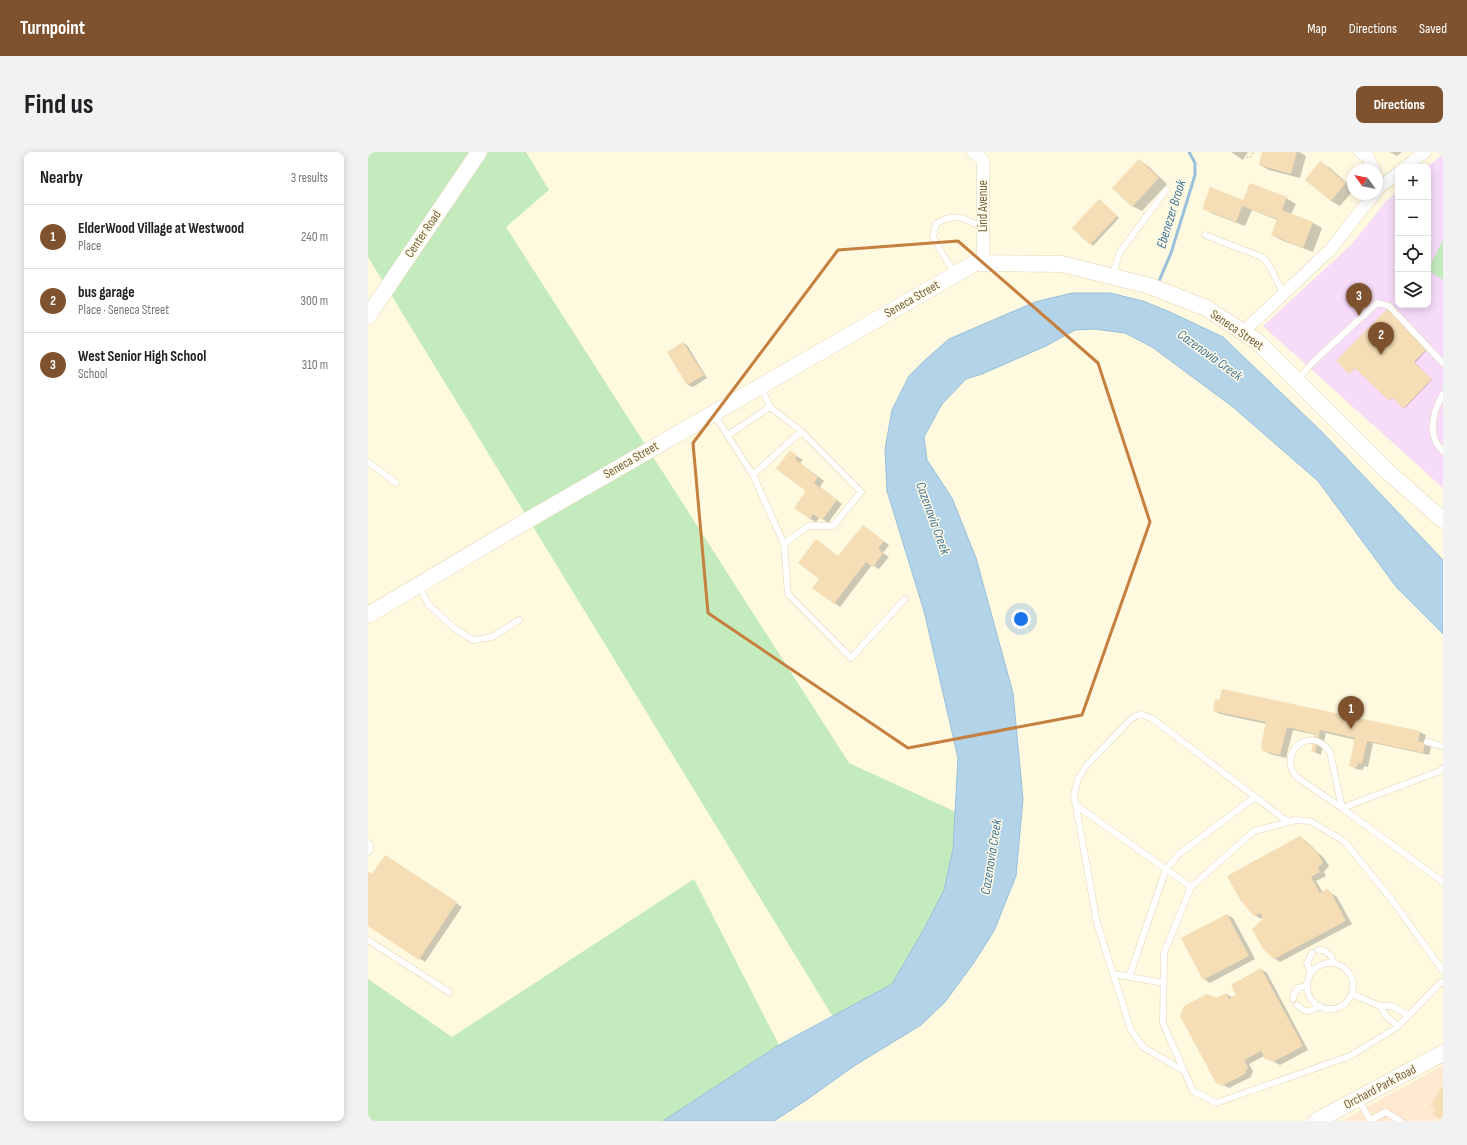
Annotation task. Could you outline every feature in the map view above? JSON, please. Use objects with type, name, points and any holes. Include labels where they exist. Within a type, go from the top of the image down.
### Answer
[{"type":"street","name":"Center Road","points":[[368,316],[479,152]]},
{"type":"street","name":"Lind Avenue","points":[[973,152],[984,160],[983,264]]},
{"type":"street","points":[[1360,152],[1368,157],[1371,164]]},
{"type":"street","points":[[1409,164],[1425,152]]},
{"type":"street","points":[[1383,183],[1395,175]]},
{"type":"street","points":[[1243,332],[1330,250],[1367,200]]},
{"type":"street","name":"Seneca Street","points":[[368,615],[528,520],[975,263],[1062,264],[1150,286],[1206,308],[1258,341],[1388,472],[1443,520]]},
{"type":"street","name":"Orchard Park Road","points":[[1316,1121],[1443,1053]]},
{"type":"lane","points":[[1112,276],[1120,252],[1166,190]]},
{"type":"lane","points":[[956,274],[940,250],[933,236],[936,224],[945,218],[955,217],[962,218],[983,228]]},
{"type":"lane","points":[[1205,235],[1262,257],[1269,265],[1284,294]]},
{"type":"lane","points":[[1297,380],[1313,362],[1377,303],[1389,306],[1443,363]]},
{"type":"lane","points":[[761,387],[770,407],[801,431],[862,492],[833,526],[808,526],[784,544]]},
{"type":"lane","points":[[1443,394],[1435,408],[1432,432],[1443,451]]},
{"type":"lane","points":[[728,435],[770,407]]},
{"type":"lane","points":[[713,413],[754,475],[784,544],[788,594],[851,658],[905,599]]},
{"type":"lane","points":[[754,475],[801,431]]},
{"type":"lane","points":[[368,462],[396,483]]},
{"type":"lane","points":[[418,585],[428,604],[454,628],[473,640],[492,637],[519,620]]},
{"type":"lane","points":[[1184,1071],[1143,1047],[1131,1030],[1097,923],[1074,795],[1078,779],[1086,766],[1132,718],[1141,714],[1152,719],[1288,822]]},
{"type":"lane","points":[[1342,808],[1330,752],[1325,745],[1321,743],[1310,740],[1300,742],[1295,747],[1291,756],[1290,765],[1292,772],[1298,778],[1342,808],[1443,882]]},
{"type":"lane","points":[[1427,742],[1443,746]]},
{"type":"lane","points":[[1342,808],[1440,771],[1443,768]]},
{"type":"lane","points":[[1129,977],[1166,869],[1179,854],[1255,797]]},
{"type":"lane","points":[[1076,806],[1191,887]]},
{"type":"lane","points":[[1296,820],[1310,821],[1344,841],[1392,900],[1442,971],[1442,982],[1398,1026],[1350,1056],[1216,1103],[1193,1091],[1163,1023],[1164,953],[1191,887],[1254,831],[1296,820]]},
{"type":"lane","points":[[368,843],[370,844],[370,850],[368,852]]},
{"type":"lane","points":[[368,940],[449,992]]},
{"type":"lane","points":[[1311,973],[1307,963],[1315,951],[1324,950],[1331,956],[1334,963]]},
{"type":"lane","points":[[1334,963],[1344,967],[1350,973],[1353,980],[1352,994],[1348,1001],[1342,1006],[1334,1008],[1320,1006],[1313,1001],[1309,995],[1308,986],[1308,980],[1311,973],[1316,967],[1323,964],[1334,963]]},
{"type":"lane","points":[[1113,974],[1164,983]]},
{"type":"lane","points":[[1293,999],[1298,988],[1308,986]]},
{"type":"lane","points":[[1352,994],[1380,1006],[1391,1006],[1408,1015]]},
{"type":"lane","points":[[1297,1006],[1302,1010],[1310,1012],[1320,1006]]},
{"type":"lane","points":[[1380,1006],[1386,1016],[1398,1026]]},
{"type":"lane","points":[[1358,1099],[1371,1120],[1386,1112],[1400,1121]]},
{"type":"path","points":[[1243,156],[1250,158],[1253,152]]},
{"type":"highlighted area","points":[[958,241],[1098,363],[1150,522],[1082,715],[908,748],[708,613],[693,443],[838,250]]},
{"type":"shaded area","points":[[1443,154],[1443,488],[1263,326],[1352,244],[1386,201],[1395,194],[1395,308],[1431,308],[1431,164]]},
{"type":"shaded area","points":[[1443,1065],[1443,1121],[1342,1121],[1429,1073]]},
{"type":"green space","points":[[368,152],[526,152],[549,190],[506,227],[849,763],[956,812],[953,849],[944,890],[924,929],[892,984],[833,1017],[368,257]]},
{"type":"green space","points":[[1443,240],[1443,280],[1431,272],[1431,263]]},
{"type":"green space","points":[[694,879],[779,1045],[663,1121],[368,1121],[368,979],[452,1037]]},
{"type":"water","name":"Cazenovia Creek","points":[[1072,293],[1110,293],[1143,301],[1223,337],[1323,433],[1443,560],[1443,634],[1397,588],[1318,481],[1233,407],[1152,347],[1125,333],[1094,329],[1075,330],[1046,346],[982,374],[966,379],[942,404],[924,437],[927,460],[952,498],[976,558],[1013,693],[1023,799],[1016,876],[994,931],[973,964],[945,1002],[921,1025],[854,1066],[774,1121],[663,1121],[779,1045],[892,984],[924,929],[944,890],[953,849],[958,758],[924,611],[887,491],[885,449],[892,410],[909,376],[949,339],[1035,302]]},
{"type":"building","points":[[1262,152],[1297,152],[1291,174],[1259,165]]},
{"type":"building","points":[[1139,159],[1159,178],[1132,207],[1112,188]]},
{"type":"building","points":[[1320,161],[1346,183],[1331,201],[1305,180]]},
{"type":"building","points":[[1250,183],[1287,197],[1282,210],[1313,222],[1303,248],[1271,235],[1277,219],[1242,206],[1236,222],[1202,209],[1210,187],[1243,200]]},
{"type":"building","points":[[1099,199],[1117,216],[1090,245],[1072,228]]},
{"type":"building","points":[[1387,309],[1427,349],[1414,362],[1432,379],[1403,409],[1393,398],[1388,400],[1355,368],[1349,374],[1336,361]]},
{"type":"building","points":[[683,342],[704,375],[687,385],[667,352]]},
{"type":"building","points":[[790,450],[797,456],[795,459],[818,477],[814,483],[837,500],[822,520],[813,514],[810,519],[794,508],[806,491],[776,469]]},
{"type":"building","points":[[863,525],[884,541],[878,549],[883,553],[873,567],[866,562],[834,604],[812,588],[819,579],[798,563],[816,539],[838,556]]},
{"type":"building","points":[[1222,689],[1420,731],[1418,741],[1425,743],[1423,753],[1367,741],[1362,764],[1358,763],[1357,768],[1349,766],[1355,738],[1320,730],[1315,752],[1311,752],[1315,734],[1287,727],[1280,755],[1263,751],[1261,746],[1266,722],[1213,711],[1215,699],[1219,700]]},
{"type":"building","points":[[1300,836],[1318,853],[1323,863],[1318,868],[1320,872],[1311,877],[1320,893],[1327,889],[1331,892],[1346,921],[1274,959],[1263,949],[1252,929],[1263,919],[1260,913],[1254,916],[1241,901],[1227,876]]},
{"type":"building","points":[[385,855],[457,902],[419,960],[368,926],[368,872],[372,874]]},
{"type":"building","points":[[1227,914],[1249,956],[1203,980],[1181,938]]},
{"type":"building","points":[[1261,968],[1303,1046],[1273,1062],[1264,1058],[1261,1051],[1244,1060],[1248,1067],[1245,1074],[1222,1086],[1216,1083],[1180,1016],[1184,1006],[1207,994],[1216,998],[1226,993],[1229,999],[1236,995],[1231,985]]},
{"type":"building","points":[[1443,1086],[1443,1121],[1432,1114],[1436,1109],[1430,1105]]},
{"type":"waterway","name":"Ebenezer Brook","points":[[1159,281],[1171,253],[1195,175],[1195,163],[1189,152]]},
{"type":"place","name":"West Senior High School","points":[[1359,316]]},
{"type":"place","name":"bus garage","points":[[1381,355]]},
{"type":"place","name":"ElderWood Village at Westwood","points":[[1351,729]]}]
